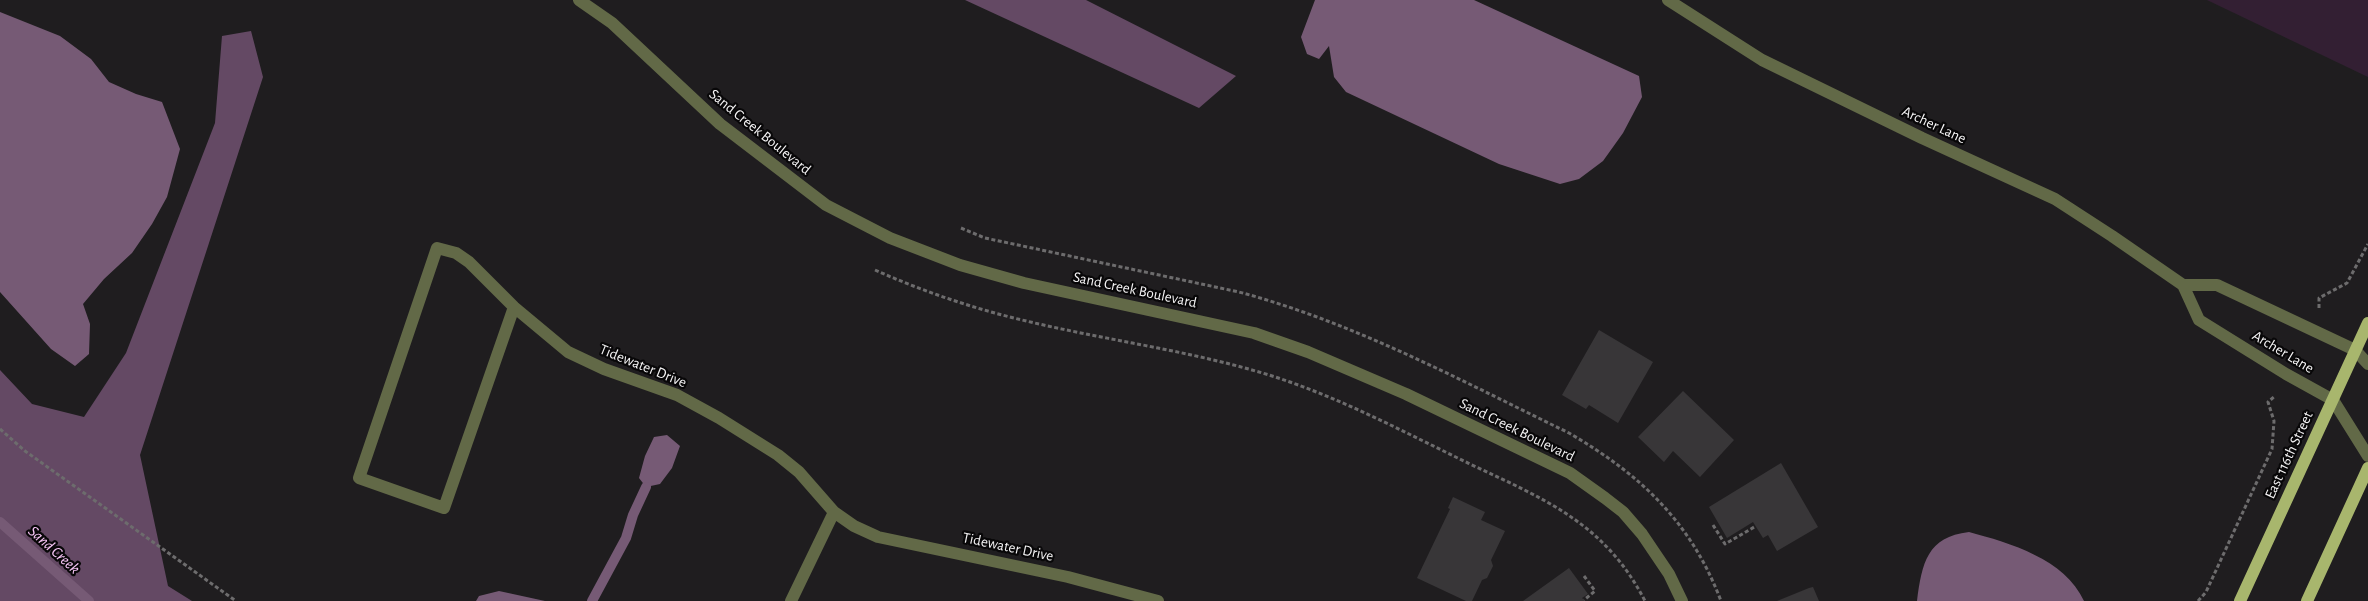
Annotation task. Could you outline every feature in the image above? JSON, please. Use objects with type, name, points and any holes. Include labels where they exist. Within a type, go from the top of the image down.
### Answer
[{"type":"main road","name":"East 116th Street","points":[[2240,601],[2368,322]]},
{"type":"main road","points":[[2307,601],[2368,468]]},
{"type":"street","name":"Sand Creek Boulevard","points":[[579,0],[612,23],[720,124],[826,205],[890,238],[960,265],[1024,283],[1254,333],[1308,352],[1406,394],[1563,469],[1605,498],[1623,512],[1642,534],[1669,574],[1682,601]]},
{"type":"street","name":"Archer Lane","points":[[1668,0],[1762,60],[1922,138],[2055,199],[2183,285],[2199,320],[2286,374],[2333,400]]},
{"type":"street","name":"Tidewater Drive","points":[[514,307],[444,508],[359,478],[437,248],[456,252],[469,262],[514,307],[568,352],[604,369],[677,395],[778,455],[799,472],[834,512],[854,526],[878,536],[1068,577],[1158,601]]},
{"type":"street","name":"Archer Lane","points":[[2183,285],[2217,285],[2355,350]]},
{"type":"street","points":[[2355,350],[2368,364]]},
{"type":"street","points":[[2333,400],[2368,456]]},
{"type":"street","points":[[791,601],[834,512]]},
{"type":"path","points":[[2319,308],[2319,298],[2347,283],[2368,244]]},
{"type":"path","points":[[875,270],[903,282],[996,313],[1184,352],[1270,375],[1332,398],[1560,508],[1594,535],[1621,564],[1645,601]]},
{"type":"path","points":[[2198,601],[2206,592],[2272,449],[2274,421],[2268,402],[2275,396]]},
{"type":"path","points":[[0,429],[25,451],[236,601]]},
{"type":"path","points":[[1713,525],[1725,544],[1756,526]]},
{"type":"path","points":[[1584,576],[1595,591],[1584,600]]},
{"type":"shaded area","points":[[965,0],[1086,0],[1236,76],[1199,108]]},
{"type":"shaded area","points":[[1315,0],[1474,0],[1639,76],[1642,97],[1623,133],[1603,161],[1579,179],[1560,184],[1499,164],[1346,92],[1334,77],[1329,46],[1319,59],[1307,54],[1301,37]]},
{"type":"shaded area","points":[[2207,0],[2368,0],[2368,77]]},
{"type":"shaded area","points":[[0,12],[60,36],[91,59],[109,82],[136,94],[162,102],[180,149],[167,197],[152,224],[132,253],[104,279],[83,304],[90,324],[89,354],[75,366],[51,349],[0,292]]},
{"type":"shaded area","points":[[251,31],[263,77],[140,455],[168,586],[192,601],[0,601],[0,370],[32,404],[84,417],[126,353],[215,123],[222,36]]},
{"type":"shaded area","points":[[667,435],[680,446],[672,468],[660,484],[646,487],[639,478],[645,456],[654,437]]},
{"type":"shaded area","points":[[1969,532],[2018,548],[2050,564],[2064,574],[2075,586],[2084,601],[1917,601],[1921,575],[1929,554],[1935,546],[1955,535]]},
{"type":"shaded area","points":[[499,591],[545,601],[476,601],[479,596]]},
{"type":"building","points":[[1599,330],[1653,362],[1618,423],[1589,405],[1586,409],[1562,395]]},
{"type":"building","points":[[1683,391],[1734,440],[1700,477],[1673,451],[1664,462],[1638,437]]},
{"type":"building","points":[[1781,463],[1818,527],[1777,551],[1768,535],[1763,538],[1753,522],[1727,538],[1709,507]]},
{"type":"building","points":[[1453,497],[1485,512],[1481,520],[1505,531],[1491,560],[1493,566],[1487,578],[1482,580],[1472,601],[1466,601],[1417,578],[1450,509],[1448,508]]},
{"type":"building","points":[[1569,568],[1588,594],[1582,598],[1585,601],[1523,601]]},
{"type":"building","points":[[1813,587],[1819,601],[1777,601],[1809,588]]},
{"type":"waterway","points":[[592,601],[626,538],[633,515],[646,487]]},
{"type":"waterway","name":"Sand Creek","points":[[0,522],[89,601]]}]
